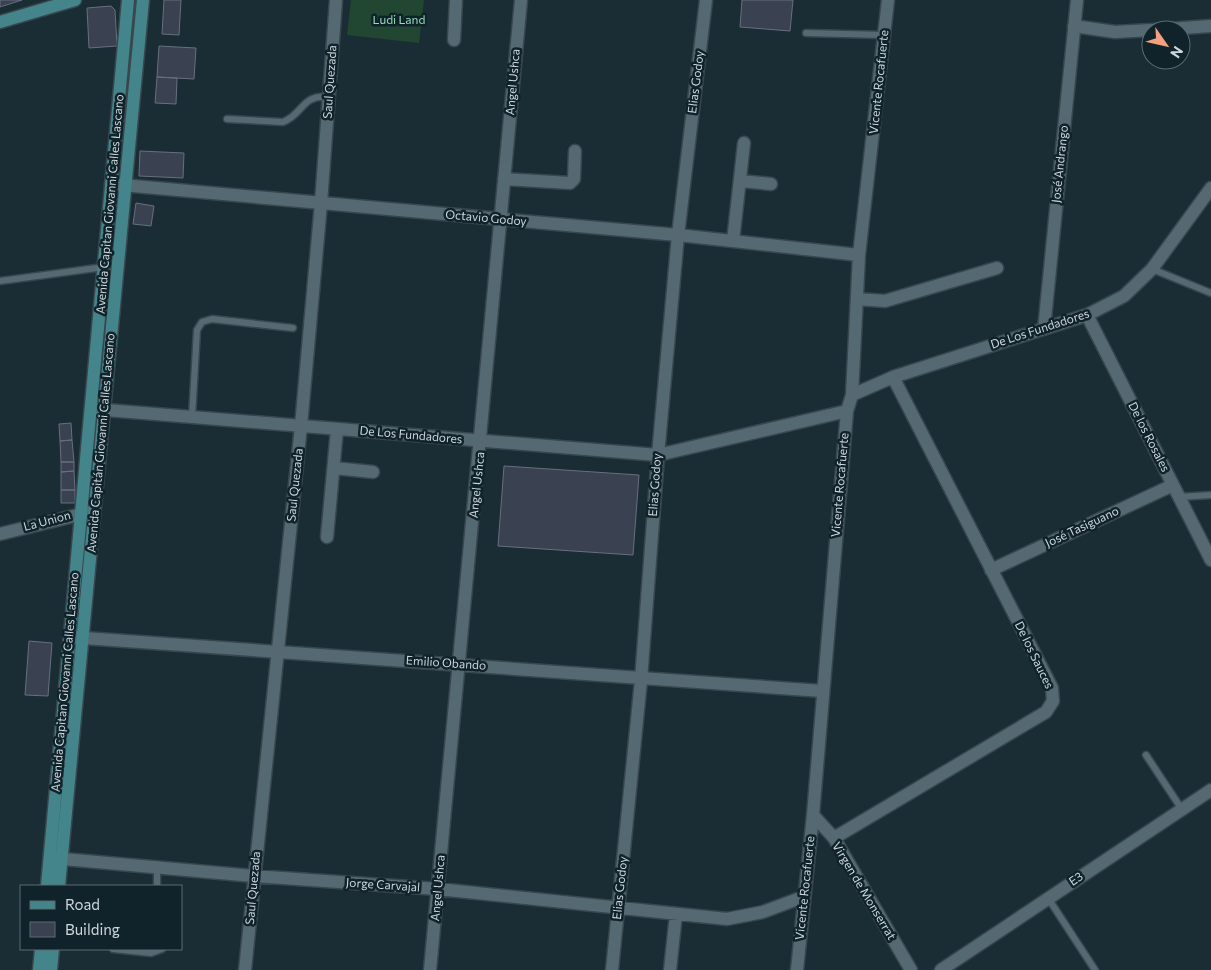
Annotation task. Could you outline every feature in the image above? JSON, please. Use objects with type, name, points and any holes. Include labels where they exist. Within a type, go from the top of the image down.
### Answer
[{"type":"main road","points":[[0,22],[75,0]]},
{"type":"main road","name":"Avenida Capitan Giovanni Calles Lascano","points":[[46,885],[56,859],[70,637],[128,0]]},
{"type":"main road","name":"Avenida Capitán Giovanni Calles Lascano","points":[[59,885],[56,859],[83,638],[144,0]]},
{"type":"main road","points":[[39,970],[41,950]]},
{"type":"main road","points":[[51,970],[54,950]]},
{"type":"street","name":"Saul Quezada","points":[[245,970],[253,876],[301,426],[321,204],[336,0]]},
{"type":"street","points":[[454,40],[456,0]]},
{"type":"street","name":"Angel Ushca","points":[[430,970],[482,441],[500,219],[521,0]]},
{"type":"street","name":"Elias Godoy","points":[[612,970],[641,680],[658,455],[678,235],[706,0]]},
{"type":"street","name":"Vicente Rocafuerte","points":[[797,970],[813,815],[847,411],[852,394],[859,255],[888,0]]},
{"type":"street","name":"José Andrango","points":[[1044,329],[1077,0]]},
{"type":"street","points":[[1074,26],[1115,32],[1141,31]]},
{"type":"street","points":[[1191,27],[1211,26]]},
{"type":"street","points":[[733,241],[744,143]]},
{"type":"street","points":[[504,179],[570,183],[574,178],[575,151]]},
{"type":"street","points":[[740,181],[771,184]]},
{"type":"street","name":"Octavio Godoy","points":[[111,184],[678,235],[859,255]]},
{"type":"street","name":"De Los Fundadores","points":[[852,394],[894,377],[1087,315],[1124,296],[1152,269],[1211,188]]},
{"type":"street","points":[[857,299],[885,301],[997,268]]},
{"type":"street","name":"De los Rosales","points":[[1087,315],[1211,560]]},
{"type":"street","name":"De los Sauces","points":[[834,838],[1046,712],[1050,707],[1053,694],[1052,688],[894,377]]},
{"type":"street","name":"De Los Fundadores","points":[[91,409],[658,455],[847,411]]},
{"type":"street","points":[[327,537],[337,429]]},
{"type":"street","points":[[334,468],[373,472]]},
{"type":"street","name":"José Tasiguano","points":[[992,570],[1173,485]]},
{"type":"street","name":"La Union","points":[[1,531],[81,512],[95,512]]},
{"type":"street","name":"Emilio Obando","points":[[70,637],[277,650],[641,680],[822,691]]},
{"type":"street","name":"E3","points":[[941,970],[1181,808],[1211,790]]},
{"type":"street","name":"Virgen de Monserrat","points":[[813,815],[834,838],[911,970]]},
{"type":"street","name":"Jorge Carvajal","points":[[56,859],[253,876],[438,889],[728,919],[744,917],[803,898]]},
{"type":"street","points":[[670,970],[676,914]]},
{"type":"lane","points":[[806,33],[884,35]]},
{"type":"lane","points":[[227,119],[283,122],[292,117],[308,100],[315,97],[329,97]]},
{"type":"lane","points":[[0,281],[104,267]]},
{"type":"lane","points":[[1152,269],[1211,293]]},
{"type":"lane","points":[[192,417],[196,330],[202,322],[212,320],[294,328]]},
{"type":"lane","points":[[1179,497],[1211,495]]},
{"type":"lane","points":[[1146,755],[1181,808]]},
{"type":"lane","points":[[157,868],[157,885]]},
{"type":"lane","points":[[1048,898],[1095,970]]},
{"type":"lane","points":[[122,950],[151,953],[159,950]]},
{"type":"green space","name":"Ludi Land","points":[[351,0],[424,0],[419,43],[347,35]]},
{"type":"building","points":[[0,0],[22,0],[0,7]]},
{"type":"building","points":[[164,0],[181,0],[179,35],[162,34]]},
{"type":"building","points":[[742,0],[793,0],[790,31],[740,27]]},
{"type":"building","points":[[111,6],[115,10],[117,46],[89,48],[87,8]]},
{"type":"building","points":[[159,46],[196,48],[194,79],[157,77]]},
{"type":"building","points":[[157,77],[177,78],[176,104],[155,103]]},
{"type":"building","points":[[140,151],[184,153],[183,178],[139,176]]},
{"type":"building","points":[[136,203],[154,206],[151,226],[133,224]]},
{"type":"building","points":[[71,423],[72,440],[60,441],[59,424]]},
{"type":"building","points":[[72,440],[74,462],[61,462],[60,441]]},
{"type":"building","points":[[61,462],[74,462],[74,471],[61,472]]},
{"type":"building","points":[[504,466],[639,475],[633,555],[498,546]]},
{"type":"building","points":[[74,471],[75,490],[61,490],[61,472]]},
{"type":"building","points":[[61,490],[75,490],[75,503],[61,503]]},
{"type":"building","points":[[29,641],[52,643],[48,696],[25,695]]}]
